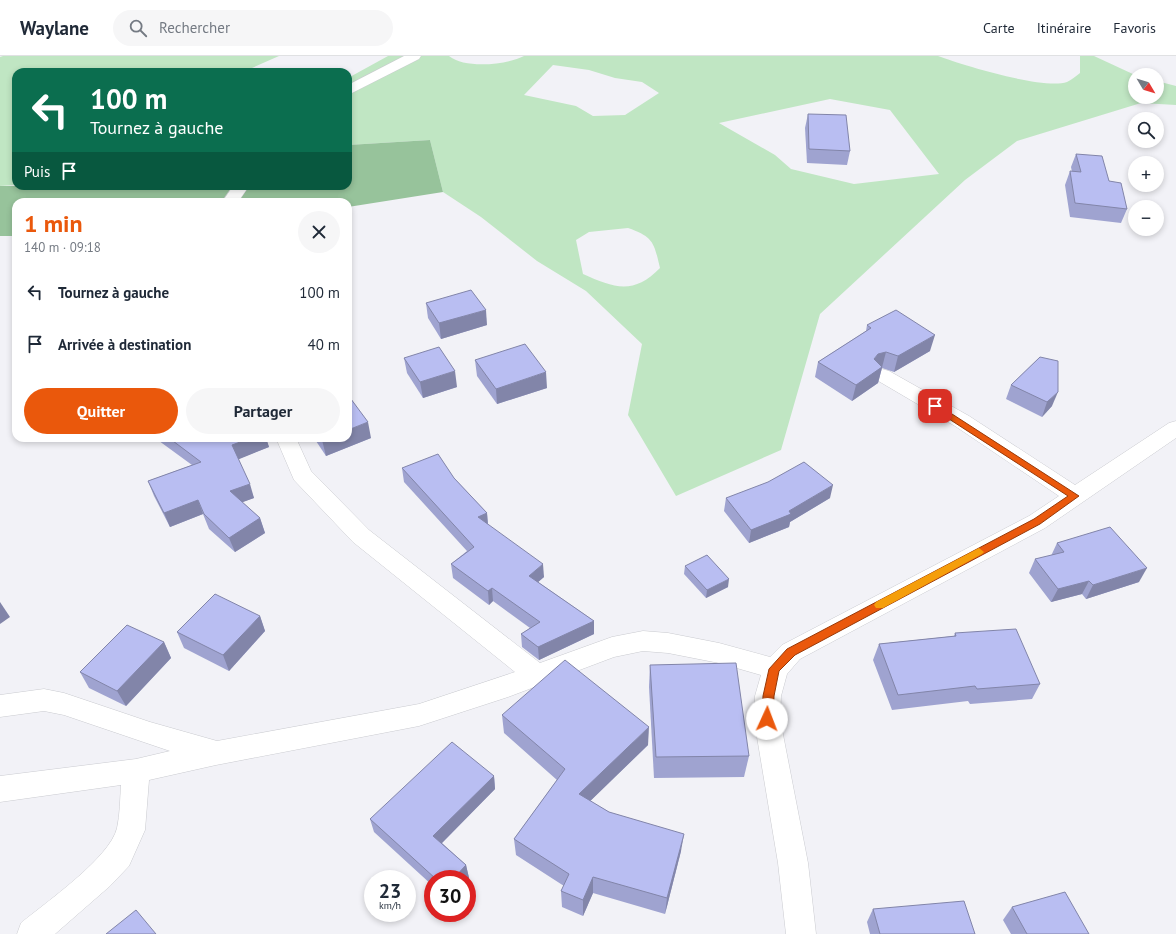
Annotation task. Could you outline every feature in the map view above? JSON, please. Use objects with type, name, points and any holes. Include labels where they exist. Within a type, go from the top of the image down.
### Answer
[{"type":"street","points":[[352,89],[414,56]]},
{"type":"street","points":[[882,375],[962,421],[1075,496]]},
{"type":"street","points":[[801,934],[793,863],[767,719],[768,696],[775,669],[791,652],[1037,522],[1176,428]]},
{"type":"street","points":[[288,442],[302,475],[361,536],[537,675]]},
{"type":"street","points":[[0,789],[43,782],[136,771],[216,753],[419,715],[537,675],[612,647],[643,641],[668,643],[719,653],[775,669]]},
{"type":"street","points":[[0,706],[44,700],[64,704],[150,734],[216,753]]},
{"type":"street","points":[[32,934],[100,876],[119,856],[131,830],[136,771]]},
{"type":"green space","points":[[279,56],[252,68],[12,68],[12,185],[0,186],[0,57]]},
{"type":"green space","points":[[388,56],[449,56],[465,63],[486,64],[507,62],[524,56],[938,56],[965,65],[1022,80],[1056,84],[1067,82],[1080,73],[1080,56],[1094,56],[1128,72],[1128,104],[1138,104],[1017,141],[965,180],[820,314],[781,450],[676,496],[628,415],[642,344],[586,291],[537,261],[481,217],[443,192],[430,140],[352,145],[352,76]],"holes":[[[553,65],[589,70],[615,78],[642,82],[659,93],[625,115],[593,116],[576,106],[524,95]],[[830,99],[890,110],[939,174],[854,184],[791,169],[775,155],[719,123]],[[628,228],[637,231],[652,242],[656,252],[660,268],[650,277],[641,282],[623,286],[604,283],[583,274],[576,240],[589,232]]]},
{"type":"green space","points":[[1164,83],[1176,86],[1176,105],[1158,104],[1164,104]]},
{"type":"green space","points":[[430,140],[443,192],[352,206],[352,198],[12,198],[12,236],[0,236],[0,186],[12,186],[12,190],[352,190],[352,145]]},
{"type":"building","points":[[808,114],[846,115],[850,151],[809,149]]},
{"type":"building","points":[[1076,154],[1102,156],[1109,181],[1121,183],[1127,209],[1075,203],[1070,171],[1081,172]]},
{"type":"building","points":[[471,290],[486,310],[439,323],[426,303]]},
{"type":"building","points":[[896,310],[935,335],[898,356],[886,352],[878,354],[874,359],[882,367],[856,385],[818,362],[871,328],[867,325]]},
{"type":"building","points":[[525,344],[546,372],[496,389],[475,360]]},
{"type":"building","points":[[439,347],[455,371],[420,382],[404,358]]},
{"type":"building","points":[[1040,357],[1058,361],[1058,392],[1047,402],[1011,385]]},
{"type":"building","points":[[352,400],[368,422],[352,428]]},
{"type":"building","points":[[174,442],[240,442],[232,445],[250,484],[230,491],[260,518],[229,538],[204,514],[198,500],[164,513],[148,481],[201,462]]},
{"type":"building","points":[[438,454],[454,478],[487,513],[478,517],[543,564],[529,576],[594,621],[538,647],[521,634],[540,622],[492,588],[488,591],[451,564],[474,547],[402,468]]},
{"type":"building","points":[[804,462],[833,485],[789,511],[791,514],[751,530],[726,498],[768,482]]},
{"type":"building","points":[[1110,527],[1147,568],[1093,585],[1089,581],[1058,589],[1035,559],[1064,552],[1057,543]]},
{"type":"building","points":[[707,555],[729,579],[707,590],[685,566]]},
{"type":"building","points":[[215,594],[260,616],[223,655],[177,632]]},
{"type":"building","points":[[127,625],[164,642],[117,691],[80,672]]},
{"type":"building","points":[[1016,629],[1040,684],[977,689],[975,686],[898,695],[879,644],[956,636],[955,633]]},
{"type":"building","points":[[565,660],[649,727],[579,794],[609,812],[684,834],[667,898],[593,877],[583,900],[561,891],[569,874],[514,839],[565,769],[502,715]]},
{"type":"building","points":[[736,663],[749,756],[656,757],[650,665]]},
{"type":"building","points":[[452,742],[494,776],[433,836],[466,865],[461,870],[426,870],[370,819]]},
{"type":"building","points":[[1065,892],[1089,934],[1027,934],[1012,907]]},
{"type":"building","points":[[964,901],[975,934],[880,934],[873,909]]},
{"type":"building","points":[[136,910],[156,934],[106,934]]},
{"type":"slow traffic","points":[[879,605],[979,552]]},
{"type":"route","points":[[767,719],[768,696],[775,669],[791,652],[951,566],[1037,522],[1075,496],[962,421],[935,406]]}]
